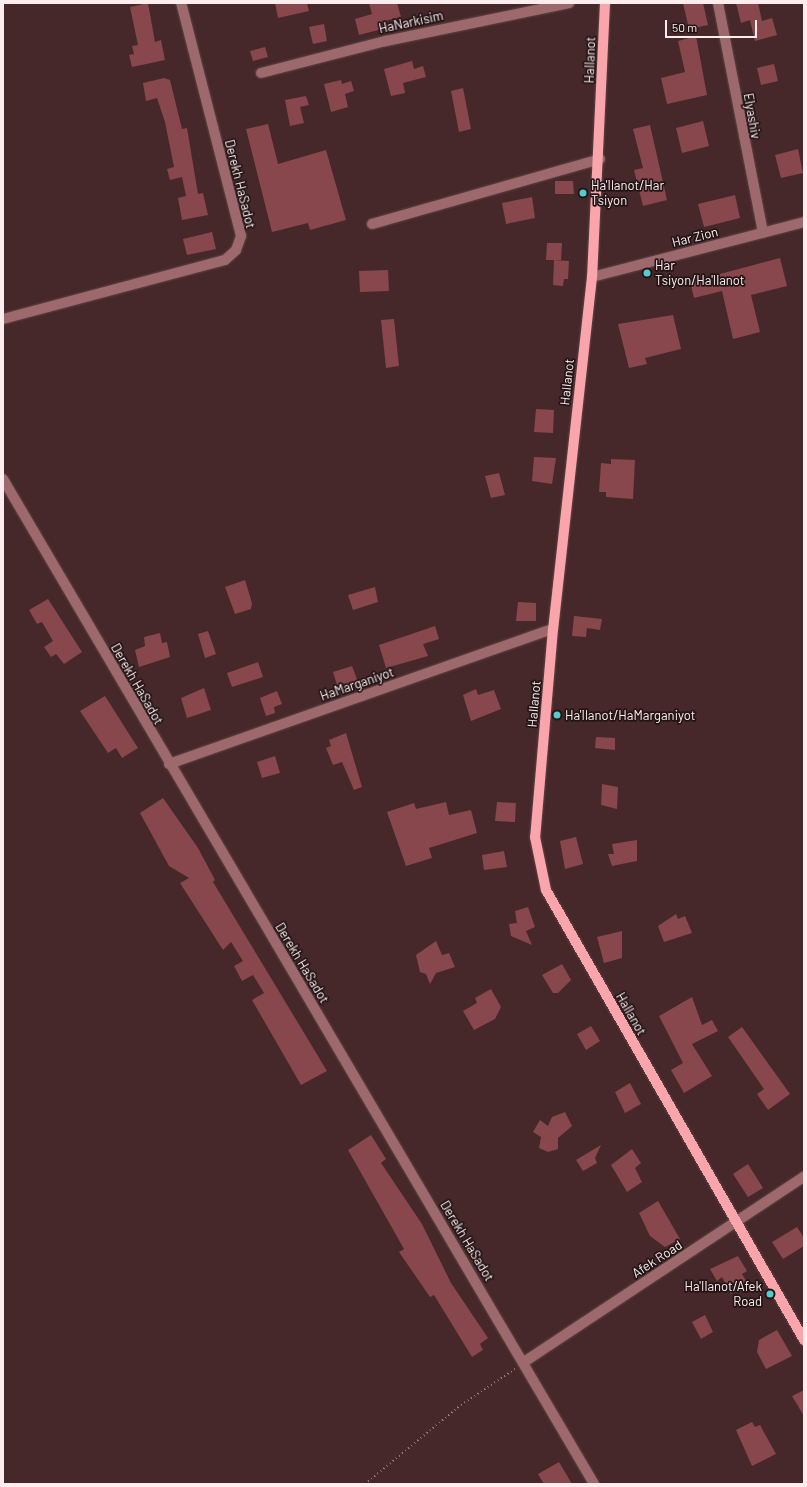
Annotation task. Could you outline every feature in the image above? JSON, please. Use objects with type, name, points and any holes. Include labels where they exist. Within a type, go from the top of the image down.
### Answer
[{"type":"main road","name":"HaIlanot","points":[[605,3],[600,159],[592,277],[553,629],[535,837],[546,890],[735,1223],[804,1340]]},
{"type":"street","name":"Derekh HaSadot","points":[[3,319],[225,260],[236,250],[241,236],[181,3]]},
{"type":"street","name":"HaNarkisim","points":[[261,73],[386,40],[569,3]]},
{"type":"street","name":"Elyashiv","points":[[718,3],[763,233]]},
{"type":"street","points":[[372,224],[600,159]]},
{"type":"street","name":"Har Zion","points":[[592,277],[804,222]]},
{"type":"street","name":"Derekh HaSadot","points":[[3,479],[169,764],[524,1362],[594,1484]]},
{"type":"street","name":"HaMarganiyot","points":[[169,764],[553,629]]},
{"type":"street","name":"Afek Road","points":[[524,1362],[804,1177]]},
{"type":"path","points":[[364,1484],[460,1405],[524,1362]]},
{"type":"building","points":[[148,3],[155,42],[161,40],[165,60],[132,67],[129,55],[134,54],[132,46],[138,45],[130,7]]},
{"type":"building","points":[[275,3],[307,3],[309,11],[278,18]]},
{"type":"building","points":[[369,3],[397,3],[401,17],[380,22],[382,29],[359,35],[355,19],[372,14]]},
{"type":"building","points":[[683,3],[703,3],[708,25],[689,29]]},
{"type":"building","points":[[736,3],[758,3],[762,21],[772,18],[777,35],[755,41],[750,20],[741,23]]},
{"type":"building","points":[[324,24],[327,41],[313,44],[309,27]]},
{"type":"building","points":[[696,36],[707,95],[667,104],[661,78],[685,72],[678,41]]},
{"type":"building","points":[[265,47],[268,57],[253,61],[250,51]]},
{"type":"building","points":[[412,61],[414,69],[423,66],[426,77],[403,83],[405,93],[391,96],[384,69]]},
{"type":"building","points":[[774,64],[778,81],[761,85],[757,68]]},
{"type":"building","points":[[164,78],[170,80],[182,129],[187,128],[198,194],[203,193],[208,215],[182,220],[178,198],[186,196],[182,177],[170,180],[167,169],[174,167],[165,122],[157,98],[146,101],[143,83]]},
{"type":"building","points":[[341,80],[342,84],[351,81],[354,91],[345,94],[348,107],[331,112],[324,84]]},
{"type":"building","points":[[463,88],[471,129],[459,132],[451,91]]},
{"type":"building","points":[[306,96],[309,105],[300,107],[304,123],[290,126],[285,100]]},
{"type":"building","points":[[703,121],[709,146],[682,153],[676,128]]},
{"type":"building","points":[[268,124],[278,164],[326,150],[346,220],[310,230],[308,223],[272,232],[246,129]]},
{"type":"building","points":[[650,125],[667,200],[643,206],[634,170],[643,168],[633,129]]},
{"type":"building","points":[[798,149],[803,173],[781,178],[775,155]]},
{"type":"building","points":[[555,181],[573,181],[574,194],[555,194]]},
{"type":"building","points":[[735,195],[740,218],[704,227],[698,204]]},
{"type":"building","points":[[532,197],[535,218],[506,224],[502,203]]},
{"type":"building","points":[[212,232],[216,249],[187,255],[183,239]]},
{"type":"building","points":[[547,243],[562,243],[561,260],[546,260]]},
{"type":"building","points":[[780,258],[787,286],[751,295],[760,332],[733,339],[722,291],[694,298],[690,282]]},
{"type":"building","points":[[554,260],[569,261],[568,279],[564,279],[563,286],[553,285]]},
{"type":"building","points":[[388,270],[389,291],[360,292],[359,271]]},
{"type":"building","points":[[673,315],[681,349],[645,358],[647,364],[629,368],[618,324]]},
{"type":"building","points":[[394,319],[399,366],[386,368],[381,320]]},
{"type":"building","points":[[536,409],[554,410],[553,433],[534,432]]},
{"type":"building","points":[[534,457],[556,458],[552,484],[532,481]]},
{"type":"building","points":[[611,459],[635,460],[633,499],[606,497],[606,492],[599,492],[601,463],[611,464]]},
{"type":"building","points":[[499,473],[505,495],[491,498],[485,476]]},
{"type":"building","points":[[245,580],[252,603],[251,609],[235,614],[225,587]]},
{"type":"building","points":[[375,587],[378,602],[353,610],[348,595]]},
{"type":"building","points":[[48,599],[82,652],[64,664],[56,654],[51,657],[44,647],[53,641],[42,622],[37,624],[29,610]]},
{"type":"building","points":[[518,602],[536,603],[536,621],[516,621]]},
{"type":"building","points":[[574,616],[602,619],[600,630],[587,628],[586,637],[572,636]]},
{"type":"building","points":[[435,626],[439,639],[423,644],[428,656],[386,668],[379,645]]},
{"type":"building","points":[[208,631],[216,654],[205,658],[198,634]]},
{"type":"building","points":[[160,633],[162,643],[167,642],[170,657],[139,667],[135,650],[145,646],[144,637]]},
{"type":"building","points":[[258,662],[263,677],[232,687],[227,673]]},
{"type":"building","points":[[352,666],[358,682],[346,687],[344,683],[337,685],[333,672]]},
{"type":"building","points":[[204,688],[211,710],[187,718],[181,698]]},
{"type":"building","points":[[476,689],[478,695],[494,690],[501,709],[471,721],[463,695]]},
{"type":"building","points":[[277,691],[282,704],[274,707],[275,713],[266,716],[260,698]]},
{"type":"building","points":[[105,696],[138,748],[122,758],[116,748],[108,753],[80,711]]},
{"type":"building","points":[[346,733],[362,787],[354,790],[342,762],[333,765],[326,748],[331,746],[329,740]]},
{"type":"building","points":[[596,737],[615,738],[615,750],[595,748]]},
{"type":"building","points":[[275,756],[280,773],[262,778],[257,762]]},
{"type":"building","points":[[602,784],[618,787],[617,809],[601,805]]},
{"type":"building","points":[[163,798],[198,848],[215,880],[213,882],[327,1071],[301,1085],[252,1000],[264,993],[253,975],[242,981],[234,966],[243,961],[231,942],[223,950],[180,883],[189,878],[169,866],[140,813]]},
{"type":"building","points":[[446,802],[449,815],[471,810],[477,833],[429,848],[432,858],[406,866],[387,812],[414,803],[416,809]]},
{"type":"building","points":[[497,802],[516,803],[515,822],[495,821]]},
{"type":"building","points":[[576,837],[583,864],[565,869],[560,841]]},
{"type":"building","points":[[637,840],[637,861],[612,866],[608,854],[614,854],[612,844]]},
{"type":"building","points":[[504,851],[507,867],[484,870],[482,855]]},
{"type":"building","points":[[528,907],[535,927],[526,931],[532,945],[511,936],[509,924],[517,923],[515,911]]},
{"type":"building","points":[[676,914],[678,919],[685,916],[692,933],[664,942],[658,926]]},
{"type":"building","points":[[622,931],[622,958],[604,963],[597,937]]},
{"type":"building","points":[[436,941],[442,955],[449,953],[455,967],[436,973],[430,984],[426,974],[420,972],[416,955]]},
{"type":"building","points":[[562,964],[571,980],[558,993],[553,993],[542,975]]},
{"type":"building","points":[[491,989],[501,1007],[495,1019],[474,1030],[463,1011],[477,1003],[475,998]]},
{"type":"building","points":[[692,997],[702,1025],[712,1020],[718,1031],[692,1044],[712,1076],[684,1093],[671,1070],[683,1063],[659,1016]]},
{"type":"building","points":[[591,1026],[600,1041],[586,1050],[577,1034]]},
{"type":"building","points":[[742,1027],[790,1094],[768,1110],[757,1094],[764,1089],[728,1037]]},
{"type":"building","points":[[630,1083],[641,1104],[625,1113],[615,1092]]},
{"type":"building","points":[[565,1112],[572,1126],[558,1138],[558,1149],[548,1152],[539,1148],[541,1137],[533,1132],[540,1120],[548,1126],[552,1117]]},
{"type":"building","points":[[371,1135],[386,1159],[381,1163],[422,1224],[451,1283],[488,1338],[480,1344],[483,1350],[472,1357],[434,1295],[430,1297],[399,1252],[404,1249],[348,1150]]},
{"type":"building","points":[[601,1145],[595,1158],[597,1163],[583,1171],[576,1160]]},
{"type":"building","points":[[632,1149],[641,1163],[635,1168],[642,1182],[627,1192],[611,1165]]},
{"type":"building","points":[[748,1164],[763,1188],[748,1197],[733,1174]]},
{"type":"building","points":[[658,1201],[680,1239],[665,1247],[650,1236],[639,1213]]},
{"type":"building","points":[[797,1227],[804,1238],[804,1246],[783,1259],[772,1242]]},
{"type":"building","points":[[738,1256],[747,1271],[742,1274],[748,1284],[731,1294],[722,1277],[717,1281],[710,1269]]},
{"type":"building","points":[[705,1315],[713,1332],[701,1339],[692,1322]]},
{"type":"building","points":[[777,1330],[792,1356],[766,1369],[757,1352],[759,1340]]},
{"type":"building","points":[[804,1390],[804,1416],[792,1396]]},
{"type":"building","points":[[752,1422],[755,1427],[760,1425],[776,1454],[752,1466],[736,1430]]},
{"type":"building","points":[[559,1462],[572,1484],[544,1484],[538,1474]]},
{"type":"place","name":"Ha'Ilanot/Har Tsiyon","points":[[583,193]]},
{"type":"place","name":"Har Tsiyon/Ha'Ilanot","points":[[647,273]]},
{"type":"place","name":"Ha'Ilanot/HaMarganiyot","points":[[557,715]]},
{"type":"place","name":"Ha'Ilanot/Afek Road","points":[[770,1294]]}]
